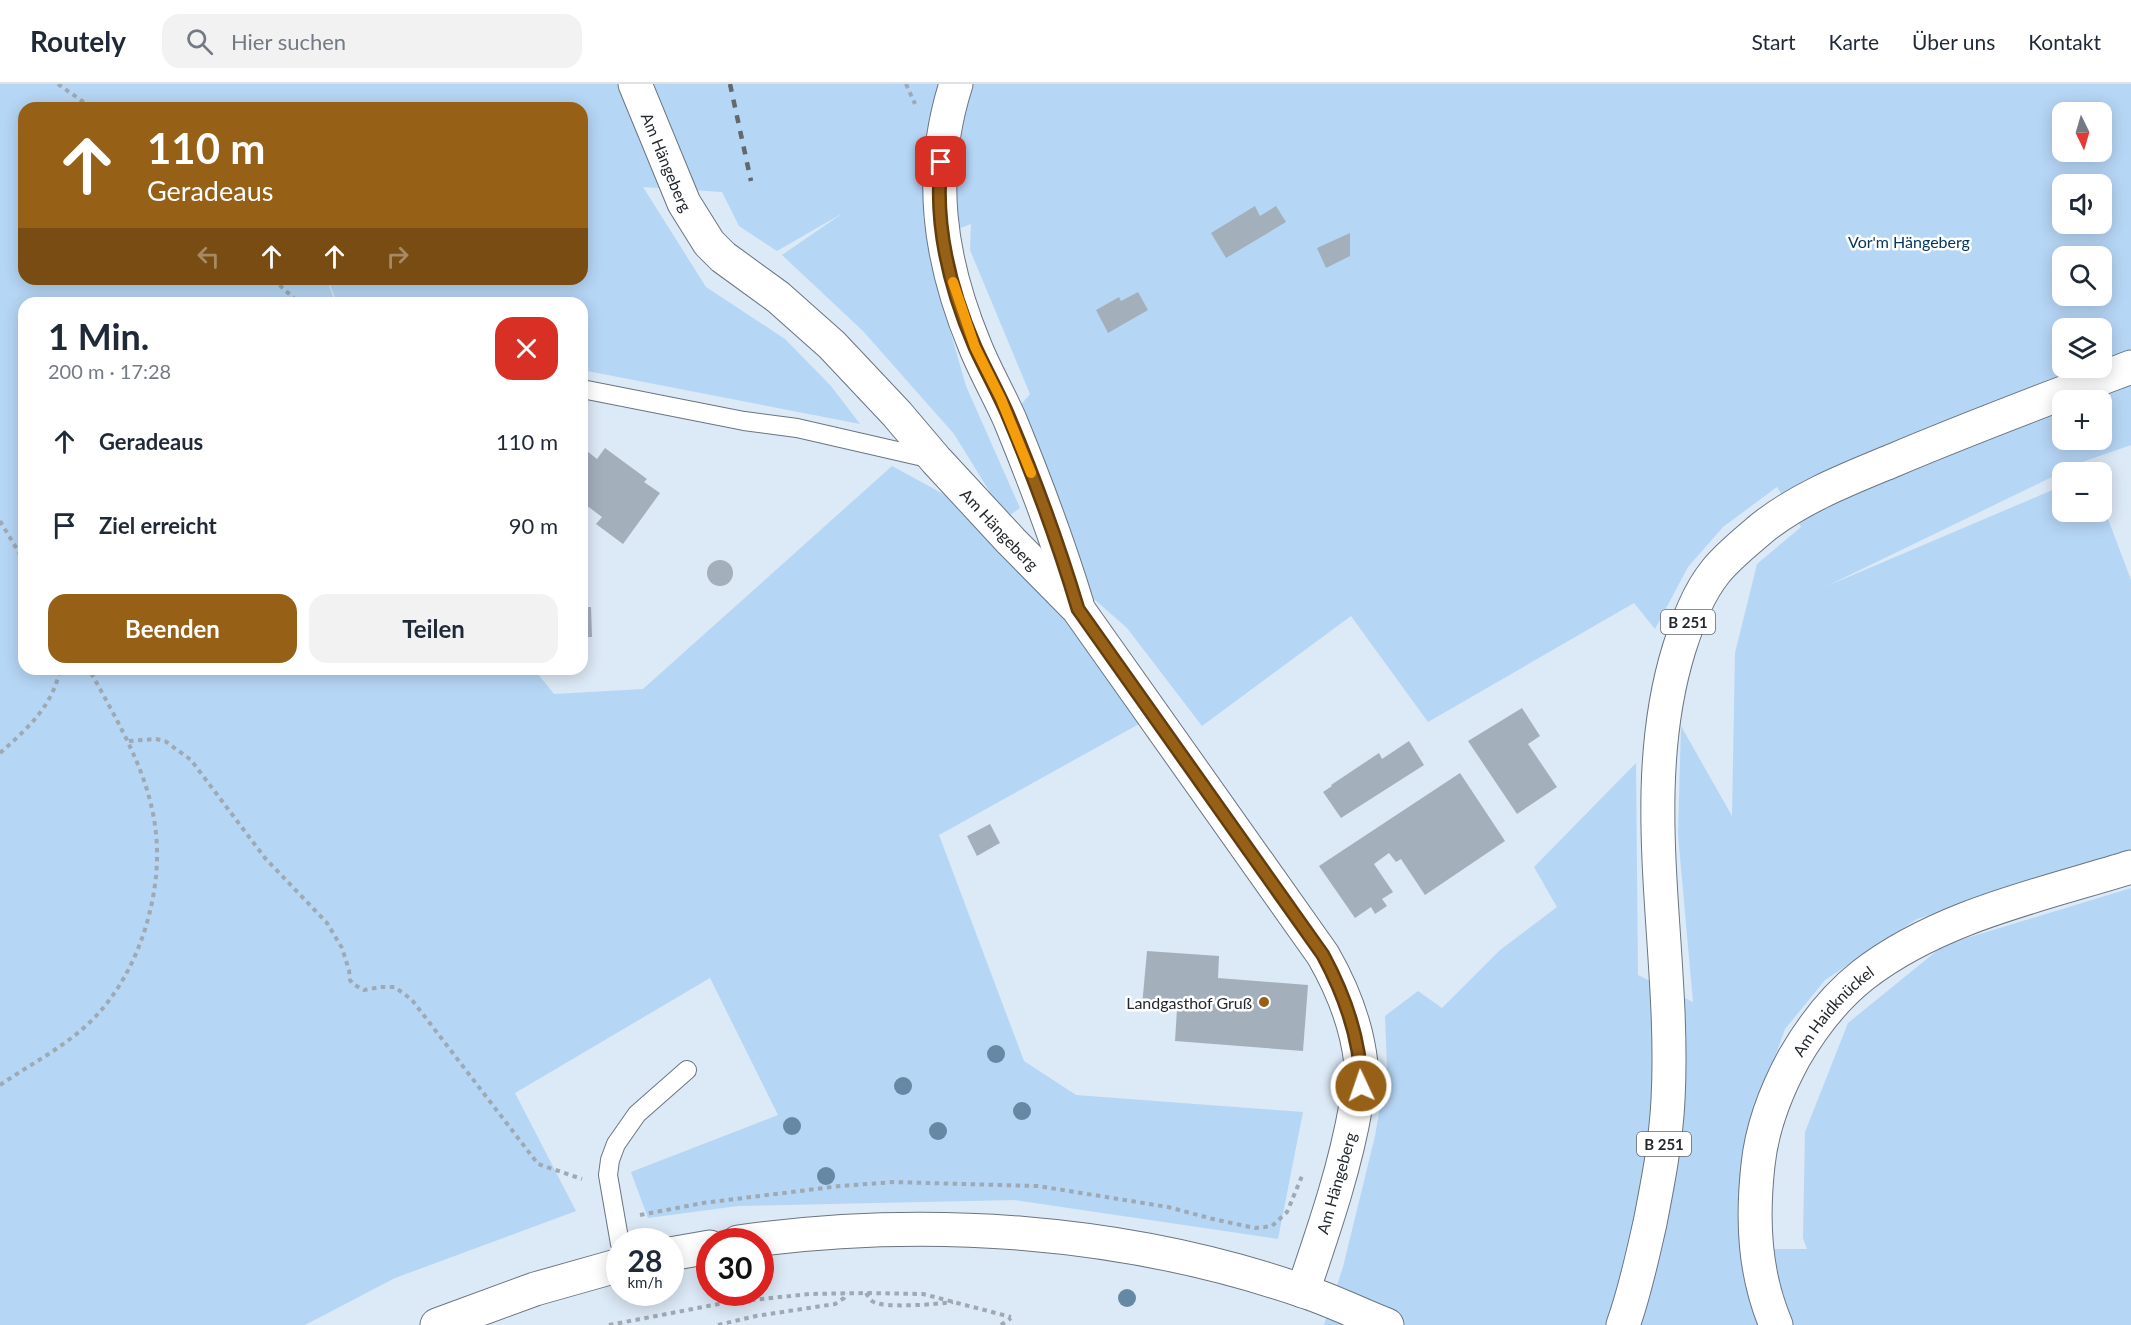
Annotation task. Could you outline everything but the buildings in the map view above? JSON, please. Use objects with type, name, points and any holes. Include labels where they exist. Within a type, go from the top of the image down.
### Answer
[{"type":"street","name":"Am Hängeberg","points":[[635,84],[684,203],[709,243],[723,257],[778,297],[832,345],[1011,541],[1078,609],[1323,955],[1334,975],[1350,1016],[1361,1064],[1361,1086],[1335,1196],[1303,1291]]},
{"type":"street","points":[[956,84],[947,112],[939,175],[942,240],[947,266],[975,347],[1001,399],[1044,506],[1078,609]]},
{"type":"street","name":"B 251","points":[[1623,1325],[1632,1300],[1642,1258],[1658,1185],[1664,1141],[1668,1100],[1668,1014],[1658,829],[1658,774],[1662,723],[1670,677],[1695,604],[1717,570],[1763,527],[1815,493],[1958,433],[2131,367]]},
{"type":"street","name":"Am Haidknückel","points":[[1776,1325],[1761,1279],[1754,1226],[1759,1150],[1767,1119],[1783,1078],[1823,1016],[1864,974],[1930,934],[1971,917],[2131,867]]},
{"type":"street","points":[[774,1238],[848,1231],[907,1229],[1052,1236],[1167,1254],[1220,1266],[1303,1291],[1387,1325]]},
{"type":"street","points":[[437,1325],[535,1289],[606,1269]]},
{"type":"lane","points":[[588,390],[744,421],[797,428],[936,460]]},
{"type":"lane","points":[[616,1228],[608,1175],[610,1160],[616,1144],[637,1114],[687,1070]]},
{"type":"path","points":[[58,84],[84,102]]},
{"type":"path","points":[[280,285],[292,297]]},
{"type":"path","points":[[0,521],[18,551]]},
{"type":"path","points":[[0,753],[38,717],[57,684],[59,675]]},
{"type":"path","points":[[0,1085],[66,1042],[96,1017],[129,971],[153,902],[157,868],[157,830],[148,790],[129,741],[92,675]]},
{"type":"path","points":[[129,741],[156,739],[165,741],[191,760],[265,858],[327,923],[342,948],[353,984],[364,990],[395,987],[412,999],[538,1164],[589,1181],[604,1197],[615,1222],[703,1203],[840,1186],[894,1182],[1038,1186],[1168,1207],[1213,1220],[1255,1228],[1272,1226],[1287,1212],[1305,1168]]},
{"type":"path","points":[[718,1325],[756,1316],[828,1305],[844,1298],[846,1293]]},
{"type":"path","points":[[609,1325],[735,1301],[846,1293],[923,1294],[957,1301],[1011,1317],[1001,1325]]},
{"type":"path","points":[[866,1293],[872,1302],[880,1304],[920,1305],[957,1301]]},
{"type":"green space","name":"Vor'm Hängeberg","points":[[0,84],[2131,84],[2131,445],[2083,462],[2052,462],[2052,477],[1827,586],[2052,490],[2052,522],[2109,522],[2131,580],[2131,851],[1917,919],[1825,980],[1785,1029],[1754,1115],[1743,1249],[1807,1249],[1803,1238],[1805,1132],[1848,1023],[1944,945],[2131,888],[2131,1325],[1324,1325],[1343,1267],[1375,1136],[1387,1066],[1385,1016],[1418,991],[1442,1008],[1500,950],[1557,907],[1534,867],[1636,763],[1638,975],[1693,1002],[1678,835],[1681,726],[1732,816],[1735,653],[1757,564],[1801,527],[1777,487],[1723,527],[1688,567],[1655,629],[1634,603],[1428,722],[1351,616],[1202,726],[1127,628],[1094,599],[1019,407],[1030,394],[970,250],[971,224],[958,229],[952,206],[923,216],[936,282],[966,386],[1020,508],[1006,518],[954,434],[863,331],[782,255],[843,213],[777,251],[739,226],[722,192],[643,187],[706,287],[785,339],[831,386],[860,424],[588,371],[588,297],[335,297],[330,285],[588,285],[588,102],[18,102],[18,285],[329,285],[333,297],[18,297],[18,675],[539,675],[554,694],[643,689],[892,466],[947,496],[1066,608],[1148,719],[939,835],[1024,1061],[1076,1095],[1303,1112],[1278,1239],[1015,1200],[738,1206],[648,1218],[631,1172],[778,1115],[710,978],[515,1093],[576,1211],[395,1278],[305,1325],[0,1325]]},
{"type":"railway","points":[[730,84],[751,181]]},
{"type":"slow traffic","points":[[953,282],[975,347],[1001,399],[1031,473]]},
{"type":"place","name":"Landgasthof Gruß","points":[[1264,1002]]},
{"type":"route","points":[[941,162],[939,175],[942,240],[947,266],[975,347],[1001,399],[1044,506],[1078,609],[1323,955],[1334,975],[1350,1016],[1361,1064],[1361,1086]]}]
